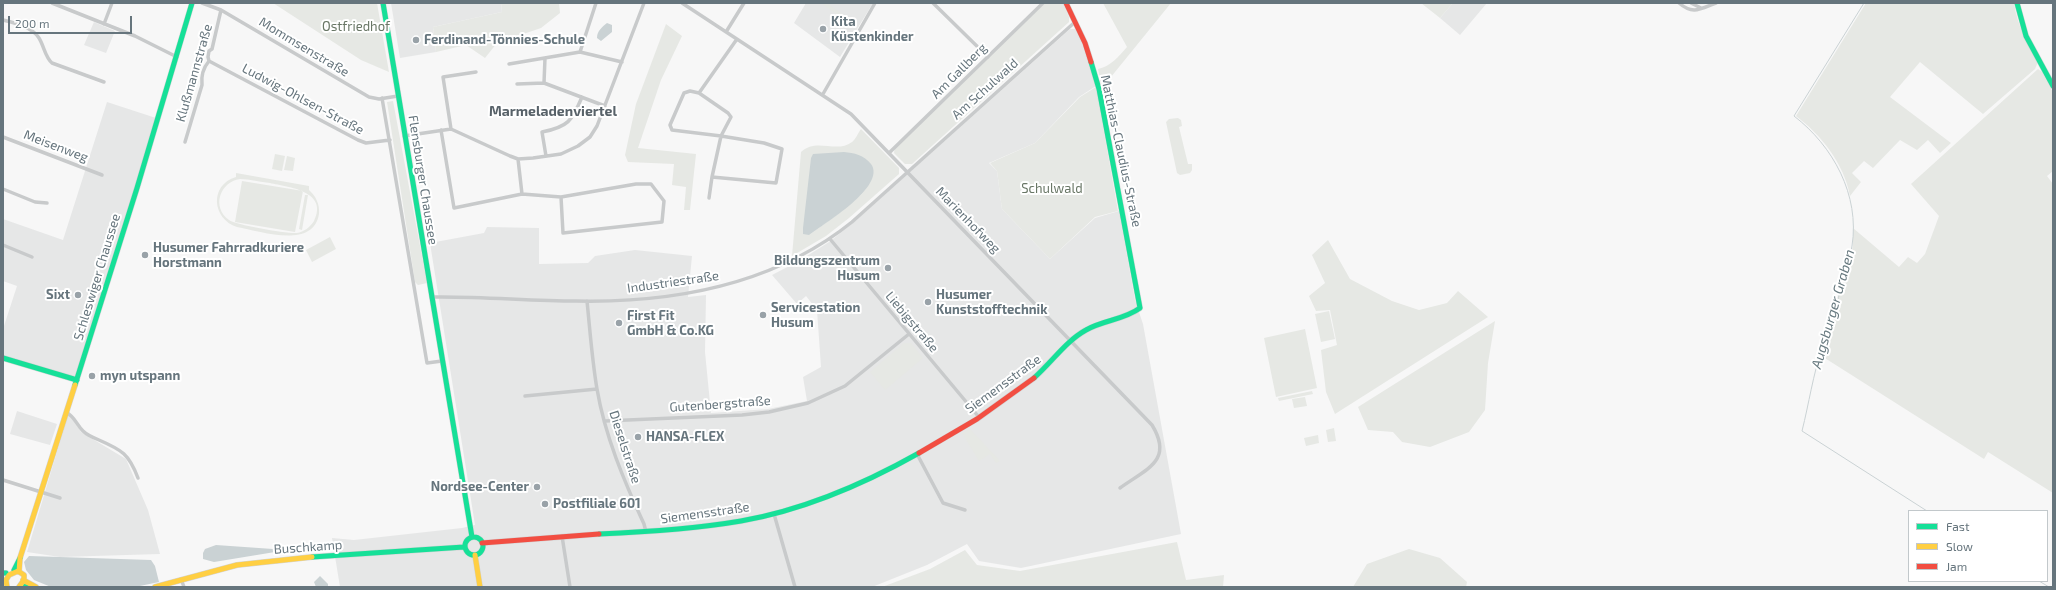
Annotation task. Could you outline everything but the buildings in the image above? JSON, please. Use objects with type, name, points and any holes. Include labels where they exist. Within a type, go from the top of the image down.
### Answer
[{"type":"street","points":[[52,3],[135,36],[177,57]]},
{"type":"street","points":[[104,24],[112,3]]},
{"type":"street","name":"Schleswiger Chaussee","points":[[16,571],[77,380],[177,57],[192,3]]},
{"type":"street","name":"Mommsenstraße","points":[[202,3],[221,10],[369,97],[382,98],[398,96]]},
{"type":"street","name":"Flensburger Chaussee","points":[[383,3],[472,536]]},
{"type":"street","points":[[580,52],[596,3]]},
{"type":"street","points":[[404,136],[451,129],[518,159],[546,156],[578,146],[590,137],[597,126],[643,3]]},
{"type":"street","name":"Marienhofweg","points":[[682,3],[823,94],[851,114],[1152,425],[1160,442],[1159,457],[1155,462],[1120,488]]},
{"type":"street","points":[[726,32],[744,3]]},
{"type":"street","points":[[823,94],[875,3]]},
{"type":"street","points":[[932,3],[988,57]]},
{"type":"street","name":"Am Gallberg","points":[[889,153],[1043,3]]},
{"type":"street","name":"Matthias-Claudius-Straße","points":[[1066,3],[1090,57],[1099,89],[1140,308]]},
{"type":"street","points":[[1679,3],[1693,11],[1716,3]]},
{"type":"street","points":[[1691,3],[1701,8]]},
{"type":"street","points":[[2017,3],[2024,32],[2053,86]]},
{"type":"street","name":"Klußmannstraße","points":[[185,142],[202,85],[201,79],[209,61],[209,51],[212,49],[221,10]]},
{"type":"street","points":[[3,20],[34,32],[39,37],[47,57],[52,62],[104,82]]},
{"type":"street","name":"Am Schulwald","points":[[908,172],[1075,22]]},
{"type":"street","points":[[699,93],[737,39]]},
{"type":"street","points":[[509,64],[580,52],[622,62]]},
{"type":"street","points":[[544,83],[545,58]]},
{"type":"street","name":"Ludwig-Ohlsen-Straße","points":[[209,61],[358,140],[366,143],[390,140]]},
{"type":"street","points":[[451,129],[444,77],[476,72]]},
{"type":"street","points":[[517,84],[544,83],[604,106]]},
{"type":"street","points":[[709,198],[712,177],[721,136],[731,118],[728,112],[699,93],[690,91],[684,93],[670,125],[672,130],[721,136],[764,143],[782,149],[776,183],[712,177]]},
{"type":"street","points":[[546,156],[542,132],[556,129],[571,120],[582,97]]},
{"type":"street","name":"Flensburger Chaussee","points":[[382,98],[428,363],[442,361]]},
{"type":"street","points":[[441,130],[454,208],[522,194],[561,197],[636,184],[651,184],[664,201],[662,222],[563,233],[561,197]]},
{"type":"street","name":"Meisenweg","points":[[3,137],[102,175]]},
{"type":"street","points":[[518,159],[522,194]]},
{"type":"street","name":"Industriestraße","points":[[431,297],[587,301],[655,297],[716,287],[778,268],[830,240],[908,172]]},
{"type":"street","points":[[3,189],[35,202],[47,204]]},
{"type":"street","name":"Liebigstraße","points":[[830,240],[978,416]]},
{"type":"street","points":[[3,245],[32,257]]},
{"type":"street","name":"Dieselstraße","points":[[587,301],[597,389],[605,421],[617,461],[646,532]]},
{"type":"street","name":"Siemensstraße","points":[[482,543],[562,536],[646,532],[718,525],[774,514],[799,506],[843,490],[918,454],[1034,378],[1084,331],[1107,320],[1134,313],[1140,308]]},
{"type":"street","name":"Gutenbergstraße","points":[[605,421],[742,415],[769,412],[808,403],[845,386],[909,334]]},
{"type":"street","points":[[3,358],[77,380]]},
{"type":"street","points":[[525,396],[597,389]]},
{"type":"street","points":[[66,412],[73,416],[83,431],[118,448],[127,455],[138,478]]},
{"type":"street","points":[[918,454],[943,503],[965,510]]},
{"type":"street","points":[[3,480],[60,498]]},
{"type":"street","points":[[774,514],[795,587]]},
{"type":"street","points":[[472,536],[479,538],[482,543],[482,551],[475,555],[469,554],[464,547],[466,541],[472,536]]},
{"type":"street","points":[[562,536],[570,587]]},
{"type":"street","name":"Buschkamp","points":[[155,587],[237,565],[274,560],[464,547]]},
{"type":"street","points":[[475,555],[480,587]]},
{"type":"street","points":[[7,587],[3,581],[4,573],[16,571],[23,580],[35,587]]},
{"type":"street","points":[[181,579],[184,587]]},
{"type":"street","points":[[23,580],[20,586],[27,587]]},
{"type":"shaded area","name":"Ferdinand-Tönnies-Schule","points":[[391,3],[501,3],[502,12],[433,27],[436,52],[400,58]]},
{"type":"shaded area","points":[[806,3],[873,3],[840,57],[794,23]]},
{"type":"shaded area","points":[[1453,3],[1487,3],[1460,35],[1440,18]]},
{"type":"shaded area","points":[[94,22],[115,31],[106,53],[84,45]]},
{"type":"shaded area","points":[[607,23],[612,25],[612,32],[601,41],[597,38],[598,33]]},
{"type":"shaded area","points":[[1070,29],[1075,29],[1081,41],[1096,86],[1079,97],[1035,143],[989,163],[997,171],[1002,209],[1050,259],[1095,218],[1119,211],[1135,300],[1143,324],[1181,534],[1021,568],[979,561],[967,544],[927,565],[872,587],[340,587],[332,538],[354,540],[462,528],[475,525],[430,243],[484,233],[487,227],[539,228],[539,264],[588,263],[595,256],[635,250],[692,256],[688,297],[706,295],[705,352],[711,413],[768,409],[807,401],[803,377],[821,367],[817,310],[806,296],[797,304],[772,275],[799,261],[829,242],[853,223]]},
{"type":"shaded area","points":[[107,102],[156,118],[76,379],[3,357],[3,329],[17,286],[3,281],[3,219],[63,240]]},
{"type":"shaded area","points":[[844,152],[859,155],[871,164],[874,173],[870,183],[852,204],[839,214],[809,235],[803,234],[811,158],[813,154]]},
{"type":"shaded area","points":[[17,411],[57,424],[50,445],[10,434]]},
{"type":"shaded area","points":[[68,415],[72,417],[81,432],[126,459],[148,510],[160,554],[60,557],[27,552]]},
{"type":"shaded area","points":[[216,545],[273,549],[275,552],[214,562],[203,559],[205,549]]},
{"type":"shaded area","points":[[29,556],[151,560],[155,566],[159,582],[135,587],[51,587],[34,580],[26,570],[24,562]]},
{"type":"shaded area","points":[[320,576],[328,584],[328,587],[316,587],[314,582]]},
{"type":"green space","name":"Ostfriedhof","points":[[273,3],[377,3],[389,72],[361,60]]},
{"type":"green space","points":[[501,3],[559,3],[560,13],[541,28],[497,43],[485,58],[466,45],[436,52],[433,27],[502,12]]},
{"type":"green space","points":[[821,3],[827,3],[849,19],[847,22]]},
{"type":"green space","points":[[1045,3],[1063,3],[1069,17],[1069,22],[912,164],[905,164],[894,153],[895,147]]},
{"type":"green space","points":[[1103,3],[1171,3],[1102,88],[1098,69],[1110,64],[1127,47]]},
{"type":"green space","points":[[1421,3],[1453,3],[1440,18]]},
{"type":"green space","points":[[1866,3],[2014,3],[2020,26],[2038,62],[2035,69],[1983,114],[1920,62],[1890,97],[1951,143],[1940,153],[1928,140],[1917,150],[1900,140],[1873,168],[1864,161],[1852,173],[1861,182],[1850,196],[1843,172],[1837,161],[1814,132],[1796,116]]},
{"type":"green space","points":[[666,24],[682,36],[661,80],[638,148],[696,154],[690,210],[684,210],[686,187],[672,185],[674,164],[628,162],[625,155],[636,104]]},
{"type":"green space","points":[[2038,69],[2042,72],[2053,92],[2053,171],[2047,176],[2053,184],[2053,493],[1988,452],[1984,459],[1820,355],[1853,246],[1853,228],[1899,267],[1908,257],[1917,263],[1925,254],[1939,216],[1911,184]]},
{"type":"green space","name":"Schulwald","points":[[1096,87],[1118,211],[1095,217],[1050,259],[1002,209],[997,171],[990,163],[1035,143],[1080,97]]},
{"type":"green space","points":[[393,101],[427,283],[418,285],[415,282],[387,102]]},
{"type":"green space","points":[[1178,118],[1181,120],[1182,126],[1179,127],[1188,164],[1192,164],[1192,170],[1190,173],[1180,175],[1177,173],[1166,122],[1169,119]]},
{"type":"green space","points":[[861,129],[899,168],[899,174],[826,236],[792,256],[801,152],[813,146],[820,145],[840,147],[846,145],[856,138]],"holes":[[[864,192],[839,213],[809,235]]]},
{"type":"green space","points":[[275,154],[285,156],[282,171],[272,169]]},
{"type":"green space","points":[[287,156],[295,158],[293,171],[284,170]]},
{"type":"green space","points":[[236,173],[309,186],[309,190],[316,198],[319,207],[319,214],[315,225],[307,232],[284,236],[237,227],[229,223],[222,217],[219,210],[217,202],[218,194],[221,187],[227,181],[236,177]],"holes":[[[244,179],[287,186],[304,192],[316,203],[317,211],[314,221],[307,229],[297,233],[262,229],[229,220],[223,215],[220,209],[220,196],[227,185],[233,181]]]},
{"type":"green space","points":[[242,181],[303,191],[295,232],[235,222]]},
{"type":"green space","points":[[305,195],[308,195],[302,230],[299,229]]},
{"type":"green space","points":[[330,237],[336,249],[312,262],[306,250]]},
{"type":"green space","points":[[1328,240],[1350,279],[1392,301],[1419,310],[1447,303],[1458,291],[1488,317],[1335,414],[1326,392],[1321,350],[1337,345],[1330,310],[1316,311],[1309,296],[1325,283],[1312,255]]},
{"type":"green space","points":[[1329,311],[1335,339],[1321,342],[1315,314]]},
{"type":"green space","points":[[1495,321],[1488,363],[1485,410],[1469,432],[1430,447],[1402,442],[1393,432],[1368,430],[1358,407]]},
{"type":"green space","points":[[1305,329],[1317,388],[1276,397],[1264,338]]},
{"type":"green space","points":[[904,343],[911,343],[923,358],[885,390],[870,372]]},
{"type":"green space","points":[[1312,391],[1313,394],[1279,401],[1278,398]]},
{"type":"green space","points":[[1305,397],[1307,406],[1294,408],[1292,399]]},
{"type":"green space","points":[[1334,428],[1336,441],[1328,442],[1326,430]]},
{"type":"green space","points":[[970,429],[1000,461],[996,463],[990,454],[979,461],[962,433]]},
{"type":"green space","points":[[1318,435],[1319,443],[1306,446],[1304,438]]},
{"type":"green space","points":[[1177,542],[1186,580],[1224,575],[1223,587],[882,587],[930,569],[965,550],[977,565],[1020,571]]},
{"type":"green space","points":[[1409,549],[1440,558],[1467,582],[1466,587],[1353,587],[1367,564]]},
{"type":"waterway","name":"Augsburger Graben","points":[[1864,3],[1794,116],[1821,142],[1841,173],[1852,208],[1853,227],[1852,246],[1846,272],[1819,358],[1802,431],[1925,510]]},
{"type":"waterway","name":"Augsburger Graben","points":[[2041,582],[2049,587]]},
{"type":"traffic: fast","points":[[75,385],[137,188],[192,3]]},
{"type":"traffic: fast","points":[[383,3],[472,537]]},
{"type":"traffic: fast","points":[[2017,3],[2026,36],[2053,86]]},
{"type":"traffic: fast","points":[[1034,378],[1072,340],[1086,330],[1127,315],[1140,308],[1099,89],[1091,62]]},
{"type":"traffic: fast","points":[[3,358],[77,380]]},
{"type":"traffic: fast","points":[[599,534],[653,531],[723,524],[788,510],[811,503],[855,485],[919,453]]},
{"type":"traffic: fast","points":[[470,537],[478,537],[483,542],[483,546],[481,553],[478,555],[470,555],[465,550],[465,542],[470,537]]},
{"type":"traffic: fast","points":[[312,557],[464,547]]},
{"type":"traffic: fast","points":[[14,570],[20,558]]},
{"type":"traffic: fast","points":[[20,586],[27,587]]},
{"type":"traffic: slow","points":[[19,572],[20,558],[75,385]]},
{"type":"traffic: slow","points":[[475,555],[480,587]]},
{"type":"traffic: slow","points":[[155,587],[237,565],[312,557]]},
{"type":"traffic: slow","points":[[7,587],[6,580],[9,575],[18,571],[24,575],[24,580],[19,587]]},
{"type":"traffic: slow","points":[[23,580],[36,587]]},
{"type":"traffic: jam","points":[[1066,3],[1085,43],[1091,62]]},
{"type":"traffic: jam","points":[[919,453],[977,419],[1034,378]]},
{"type":"traffic: jam","points":[[482,543],[599,534]]},
{"type":"place","name":"Kita Küstenkinder","points":[[823,29]]},
{"type":"place","name":"Ferdinand-Tönnies-Schule","points":[[416,40]]},
{"type":"place","name":"Husumer Fahrradkuriere Horstmann","points":[[145,255]]},
{"type":"place","name":"Bildungszentrum Husum","points":[[888,268]]},
{"type":"place","name":"Sixt","points":[[78,295]]},
{"type":"place","name":"Husumer Kunststofftechnik","points":[[928,302]]},
{"type":"place","name":"Servicestation Husum","points":[[763,315]]},
{"type":"place","name":"First Fit GmbH & Co.KG","points":[[619,323]]},
{"type":"place","name":"myn utspann","points":[[92,376]]},
{"type":"place","name":"HANSA-FLEX","points":[[638,437]]},
{"type":"place","name":"Nordsee-Center","points":[[537,487]]},
{"type":"place","name":"Postfiliale 601","points":[[545,504]]},
{"type":"district","name":"Marmeladenviertel","points":[[553,111]]}]
